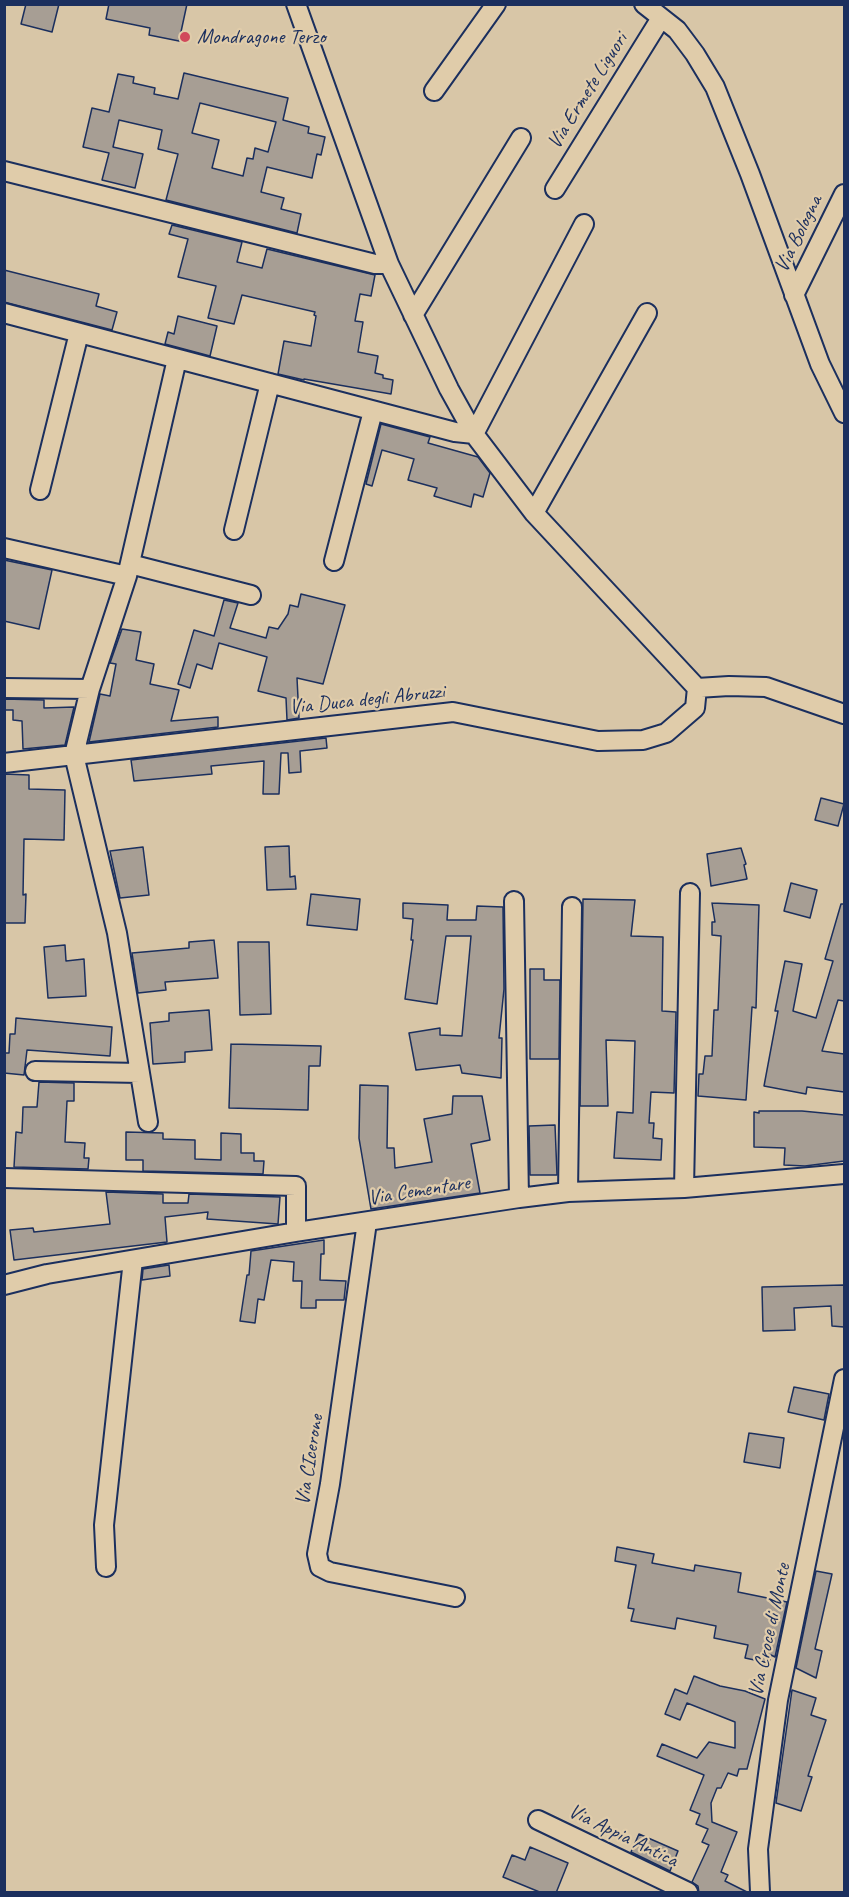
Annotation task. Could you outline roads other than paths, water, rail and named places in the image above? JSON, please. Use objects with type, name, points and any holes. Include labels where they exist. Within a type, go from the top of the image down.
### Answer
[{"type":"street","points":[[296,4],[389,264],[448,389],[474,434],[534,513],[697,688],[766,687],[844,714]]},
{"type":"street","points":[[434,92],[496,4]]},
{"type":"street","points":[[644,4],[677,30],[715,87],[750,174],[820,364],[844,413]]},
{"type":"street","name":"Via Ermete Liguori","points":[[555,189],[661,18]]},
{"type":"street","points":[[413,315],[521,138]]},
{"type":"street","points":[[4,171],[375,264],[389,264]]},
{"type":"street","name":"Via Bologna","points":[[794,295],[844,194]]},
{"type":"street","points":[[474,434],[584,224]]},
{"type":"street","points":[[4,313],[454,432],[474,434]]},
{"type":"street","points":[[534,513],[647,313]]},
{"type":"street","points":[[40,490],[79,333]]},
{"type":"street","points":[[148,1122],[117,933],[74,755],[90,689],[128,570],[177,359]]},
{"type":"street","points":[[234,530],[270,383]]},
{"type":"street","points":[[334,561],[373,411]]},
{"type":"street","points":[[4,548],[251,595]]},
{"type":"street","points":[[4,688],[90,689]]},
{"type":"street","name":"Via Duca degli Abruzzi","points":[[4,763],[453,712],[598,741],[643,740],[666,734],[694,708],[697,688]]},
{"type":"street","points":[[684,1188],[690,893]]},
{"type":"street","points":[[514,901],[519,1198]]},
{"type":"street","points":[[568,1192],[572,907]]},
{"type":"street","points":[[35,1071],[140,1074]]},
{"type":"street","name":"Via Cementare","points":[[4,1285],[47,1274],[296,1232],[519,1198],[568,1192],[684,1188],[844,1174]]},
{"type":"street","points":[[4,1178],[296,1186],[296,1232]]},
{"type":"street","name":"Via CIcerone","points":[[367,1222],[330,1484],[317,1554],[318,1561],[320,1567],[330,1572],[455,1597]]},
{"type":"street","points":[[106,1568],[104,1525],[133,1260]]},
{"type":"street","name":"Via Croce di Monte","points":[[760,1893],[758,1849],[778,1700],[844,1378]]},
{"type":"street","name":"Via Appia Antica","points":[[538,1820],[688,1893]]},
{"type":"place","name":"Mondragone Terzo","points":[[185,37]]}]
